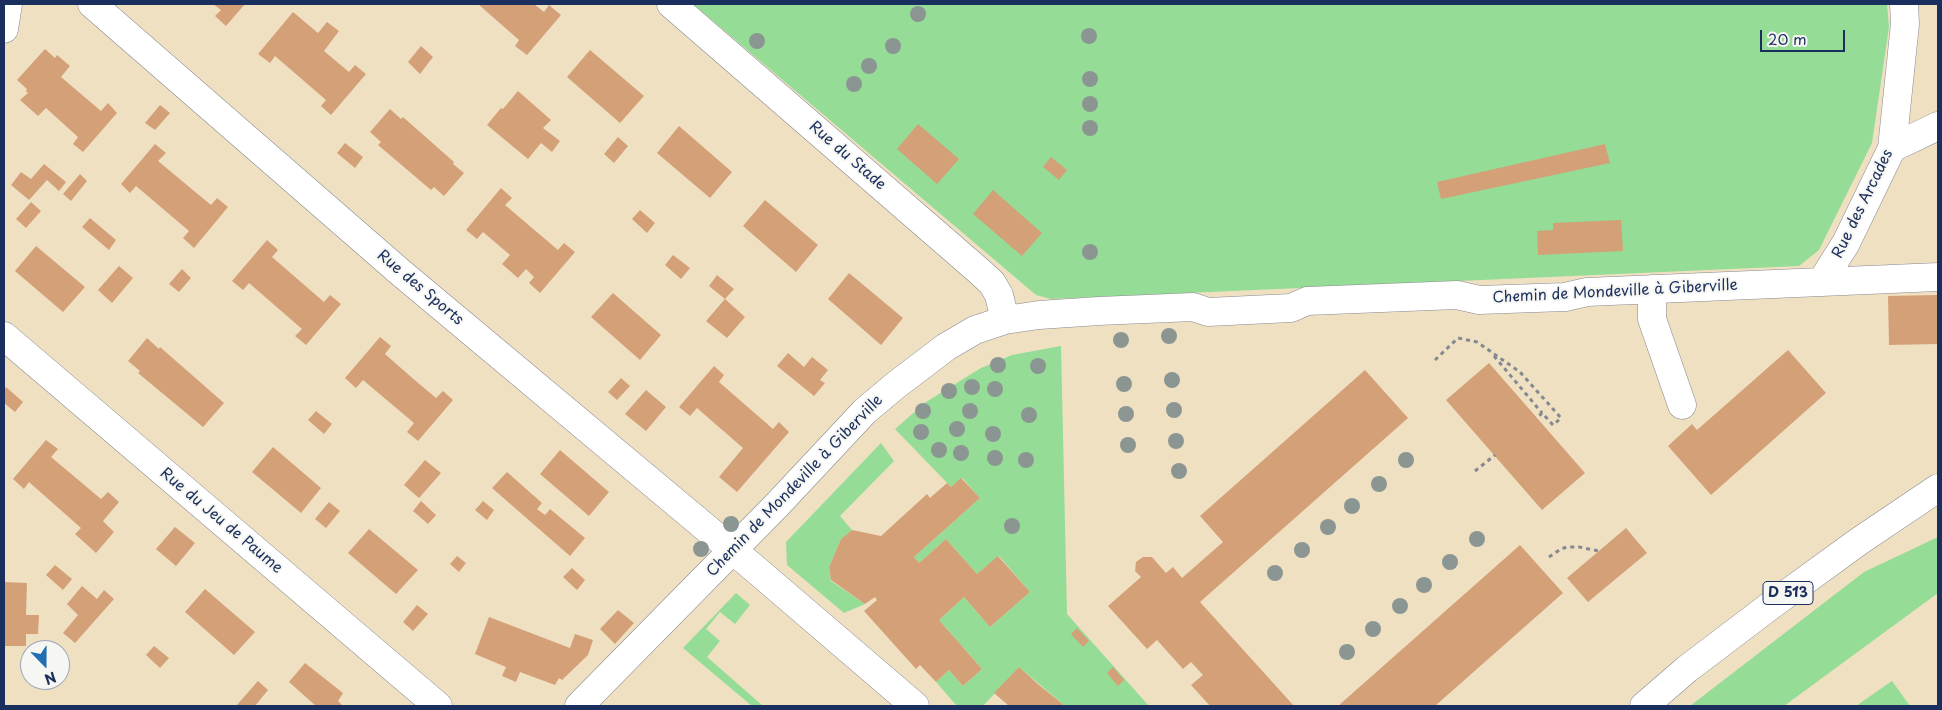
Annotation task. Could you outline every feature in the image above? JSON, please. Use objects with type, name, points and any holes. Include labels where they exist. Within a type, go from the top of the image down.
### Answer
[{"type":"street","points":[[4,29],[8,4]]},
{"type":"street","name":"Rue des Sports","points":[[92,4],[400,272],[754,568],[915,706]]},
{"type":"street","name":"Rue du Stade","points":[[671,4],[980,271],[992,283],[999,295],[1005,320]]},
{"type":"street","name":"Rue des Arcades","points":[[1832,281],[1846,243],[1892,148],[1905,24],[1904,4]]},
{"type":"street","points":[[1892,148],[1938,126]]},
{"type":"street","name":"Chemin de Mondeville à Giberville","points":[[579,706],[733,551],[865,411],[896,385],[960,338],[975,330],[1005,320],[1039,315],[1099,311],[1193,308],[1208,312],[1291,308],[1307,301],[1457,295],[1480,300],[1565,297],[1587,292],[1938,277]]},
{"type":"street","points":[[1652,289],[1652,319],[1682,405]]},
{"type":"street","name":"Rue du Jeu de Paume","points":[[4,336],[438,706]]},
{"type":"street","name":"D 513","points":[[1644,706],[1687,669],[1770,606],[1858,542],[1938,488]]},
{"type":"path","points":[[1435,360],[1458,338],[1477,342],[1520,372],[1561,418],[1553,425],[1491,353]]},
{"type":"path","points":[[1537,418],[1542,413]]},
{"type":"path","points":[[1475,471],[1495,455]]},
{"type":"path","points":[[1549,557],[1567,547],[1579,547],[1599,552]]},
{"type":"green space","points":[[693,4],[1887,4],[1889,27],[1872,143],[1819,250],[1799,266],[1051,299],[1036,295]]},
{"type":"green space","points":[[1061,346],[1067,614],[1149,706],[1065,706],[1019,667],[983,706],[957,706],[936,682],[949,670],[963,686],[982,669],[939,620],[964,597],[990,627],[1030,592],[999,556],[977,574],[946,539],[919,563],[914,557],[980,498],[962,478],[951,487],[895,429],[926,402],[981,368],[1012,355]]},
{"type":"green space","points":[[881,443],[894,461],[840,516],[852,530],[841,539],[829,567],[831,581],[865,604],[844,613],[787,565],[786,542]]},
{"type":"green space","points":[[1938,537],[1938,593],[1784,706],[1690,706],[1864,572]]},
{"type":"green space","points":[[736,593],[750,605],[735,624],[720,612],[706,629],[720,641],[707,657],[763,706],[752,706],[683,648]]},
{"type":"green space","points":[[1892,681],[1910,706],[1856,706]]},
{"type":"building","points":[[213,4],[245,4],[226,26],[215,16],[221,10]]},
{"type":"building","points":[[478,4],[534,4],[544,12],[549,5],[561,15],[527,55],[515,46],[519,40]]},
{"type":"building","points":[[293,12],[318,33],[327,22],[339,31],[324,51],[349,72],[355,65],[366,74],[331,115],[321,106],[326,100],[275,56],[270,63],[258,54]]},
{"type":"building","points":[[421,46],[433,57],[420,74],[408,62]]},
{"type":"building","points":[[45,49],[55,58],[57,55],[70,66],[61,77],[101,111],[108,103],[117,113],[83,152],[73,144],[78,137],[46,108],[38,116],[20,100],[28,93],[27,89],[17,80]]},
{"type":"building","points":[[590,50],[644,96],[620,123],[567,77]]},
{"type":"building","points":[[518,91],[551,120],[543,128],[560,141],[552,152],[541,143],[528,159],[487,125]]},
{"type":"building","points":[[160,105],[170,113],[155,130],[145,123]]},
{"type":"building","points":[[390,109],[401,119],[403,117],[464,173],[444,196],[434,187],[431,190],[378,145],[381,142],[370,132]]},
{"type":"building","points":[[918,124],[959,159],[937,184],[897,149]]},
{"type":"building","points":[[679,126],[732,172],[710,198],[657,153]]},
{"type":"building","points":[[618,137],[628,146],[614,163],[604,154]]},
{"type":"building","points":[[345,143],[363,157],[355,168],[337,153]]},
{"type":"building","points":[[155,144],[166,153],[158,161],[211,205],[217,198],[228,207],[194,248],[183,238],[189,231],[136,186],[130,193],[121,184]]},
{"type":"building","points":[[1605,144],[1610,163],[1441,199],[1437,182]]},
{"type":"building","points":[[1051,157],[1067,170],[1059,180],[1043,167]]},
{"type":"building","points":[[44,164],[66,182],[59,191],[47,180],[29,200],[11,185],[21,172],[31,179]]},
{"type":"building","points":[[80,174],[87,181],[71,201],[63,194]]},
{"type":"building","points":[[501,188],[512,198],[505,205],[558,250],[564,243],[575,252],[540,293],[529,283],[534,277],[526,269],[518,278],[502,264],[510,255],[483,232],[477,239],[466,230]]},
{"type":"building","points":[[993,190],[1042,233],[1022,256],[973,214]]},
{"type":"building","points":[[765,200],[818,245],[796,272],[743,226]]},
{"type":"building","points":[[31,202],[41,211],[26,228],[16,219]]},
{"type":"building","points":[[640,210],[655,223],[647,233],[632,219]]},
{"type":"building","points":[[90,218],[116,240],[109,250],[82,227]]},
{"type":"building","points":[[1621,220],[1623,251],[1538,255],[1537,231],[1553,230],[1553,223]]},
{"type":"building","points":[[267,240],[278,250],[272,257],[324,302],[330,295],[341,304],[306,345],[295,336],[302,329],[249,283],[243,290],[232,281]]},
{"type":"building","points":[[36,246],[85,287],[63,312],[15,271]]},
{"type":"building","points":[[673,255],[690,268],[681,279],[665,265]]},
{"type":"building","points":[[119,266],[133,278],[112,303],[98,290]]},
{"type":"building","points":[[182,269],[191,278],[179,292],[169,284]]},
{"type":"building","points":[[849,273],[903,318],[881,345],[828,299]]},
{"type":"building","points":[[717,275],[734,289],[725,299],[709,286]]},
{"type":"building","points":[[613,293],[661,335],[640,360],[591,317]]},
{"type":"building","points":[[1938,295],[1938,344],[1889,345],[1888,296]]},
{"type":"building","points":[[725,299],[745,317],[727,338],[706,321]]},
{"type":"building","points":[[380,337],[391,346],[385,354],[410,376],[436,398],[443,391],[453,400],[418,441],[407,432],[414,423],[363,380],[356,388],[345,378]]},
{"type":"building","points":[[147,338],[159,349],[160,347],[224,403],[203,427],[138,373],[140,371],[128,361]]},
{"type":"building","points":[[1788,350],[1826,393],[1711,495],[1668,446],[1692,424],[1697,430]]},
{"type":"building","points":[[788,353],[804,367],[812,357],[828,370],[820,380],[825,383],[814,396],[777,366]]},
{"type":"building","points":[[1489,363],[1585,473],[1542,510],[1446,400]]},
{"type":"building","points":[[714,366],[724,375],[719,382],[773,429],[779,422],[789,432],[737,492],[719,477],[743,448],[697,408],[690,416],[679,407]]},
{"type":"building","points":[[1365,370],[1408,418],[1200,602],[1294,706],[1210,706],[1191,685],[1203,675],[1191,662],[1183,669],[1157,640],[1147,649],[1108,606],[1141,577],[1135,571],[1136,562],[1143,557],[1152,557],[1166,573],[1173,567],[1182,578],[1223,542],[1200,516]]},
{"type":"building","points":[[621,378],[630,386],[617,400],[608,392]]},
{"type":"building","points":[[6,387],[23,402],[15,412],[4,403],[4,390]]},
{"type":"building","points":[[646,390],[666,407],[646,431],[625,414]]},
{"type":"building","points":[[316,411],[332,424],[324,434],[308,420]]},
{"type":"building","points":[[46,440],[58,449],[51,457],[101,499],[108,492],[119,502],[103,521],[114,532],[96,553],[75,534],[81,528],[29,482],[24,489],[13,479]]},
{"type":"building","points":[[273,447],[321,488],[301,513],[252,472]]},
{"type":"building","points":[[560,450],[609,492],[589,516],[540,474]]},
{"type":"building","points":[[425,460],[441,473],[419,498],[404,485]]},
{"type":"building","points":[[507,472],[542,503],[537,509],[545,515],[550,509],[585,538],[570,556],[492,488]]},
{"type":"building","points":[[961,478],[980,498],[914,557],[919,563],[946,539],[977,574],[998,556],[1030,592],[990,627],[964,597],[939,620],[982,669],[963,686],[949,670],[936,682],[920,665],[916,669],[864,611],[877,600],[875,597],[865,604],[831,580],[829,567],[841,539],[852,530],[881,536],[927,494],[930,498],[947,483],[951,487]]},
{"type":"building","points":[[421,501],[436,515],[428,524],[413,511]]},
{"type":"building","points":[[483,501],[494,510],[487,520],[475,510]]},
{"type":"building","points":[[329,502],[340,511],[326,528],[315,519]]},
{"type":"building","points":[[175,527],[195,543],[176,566],[156,549]]},
{"type":"building","points":[[1626,528],[1647,553],[1588,602],[1567,578]]},
{"type":"building","points":[[369,529],[418,570],[396,594],[348,553]]},
{"type":"building","points":[[1520,545],[1563,593],[1435,706],[1338,706]]},
{"type":"building","points":[[457,556],[466,563],[459,572],[450,564]]},
{"type":"building","points":[[55,565],[72,579],[63,590],[46,575]]},
{"type":"building","points":[[572,568],[585,580],[577,590],[563,577]]},
{"type":"building","points":[[4,582],[27,583],[26,615],[39,615],[38,634],[26,634],[26,640],[20,640],[20,646],[4,646]]},
{"type":"building","points":[[82,586],[97,599],[104,590],[114,599],[75,643],[63,633],[78,615],[67,604]]},
{"type":"building","points":[[205,589],[255,632],[234,655],[185,612]]},
{"type":"building","points":[[417,605],[428,614],[413,631],[403,622]]},
{"type":"building","points":[[618,610],[634,623],[615,644],[600,629]]},
{"type":"building","points":[[489,617],[570,648],[575,634],[593,640],[588,655],[562,680],[559,678],[555,685],[520,672],[516,682],[502,676],[506,667],[475,654]]},
{"type":"building","points":[[1077,628],[1089,641],[1083,647],[1071,634]]},
{"type":"building","points":[[154,646],[169,658],[160,668],[146,655]]},
{"type":"building","points":[[305,663],[343,693],[338,701],[343,706],[316,706],[289,682]]},
{"type":"building","points":[[1019,667],[1065,706],[1009,706],[994,693]]},
{"type":"building","points":[[1113,667],[1124,680],[1118,686],[1107,673]]},
{"type":"building","points":[[258,681],[268,690],[255,706],[236,706]]}]
